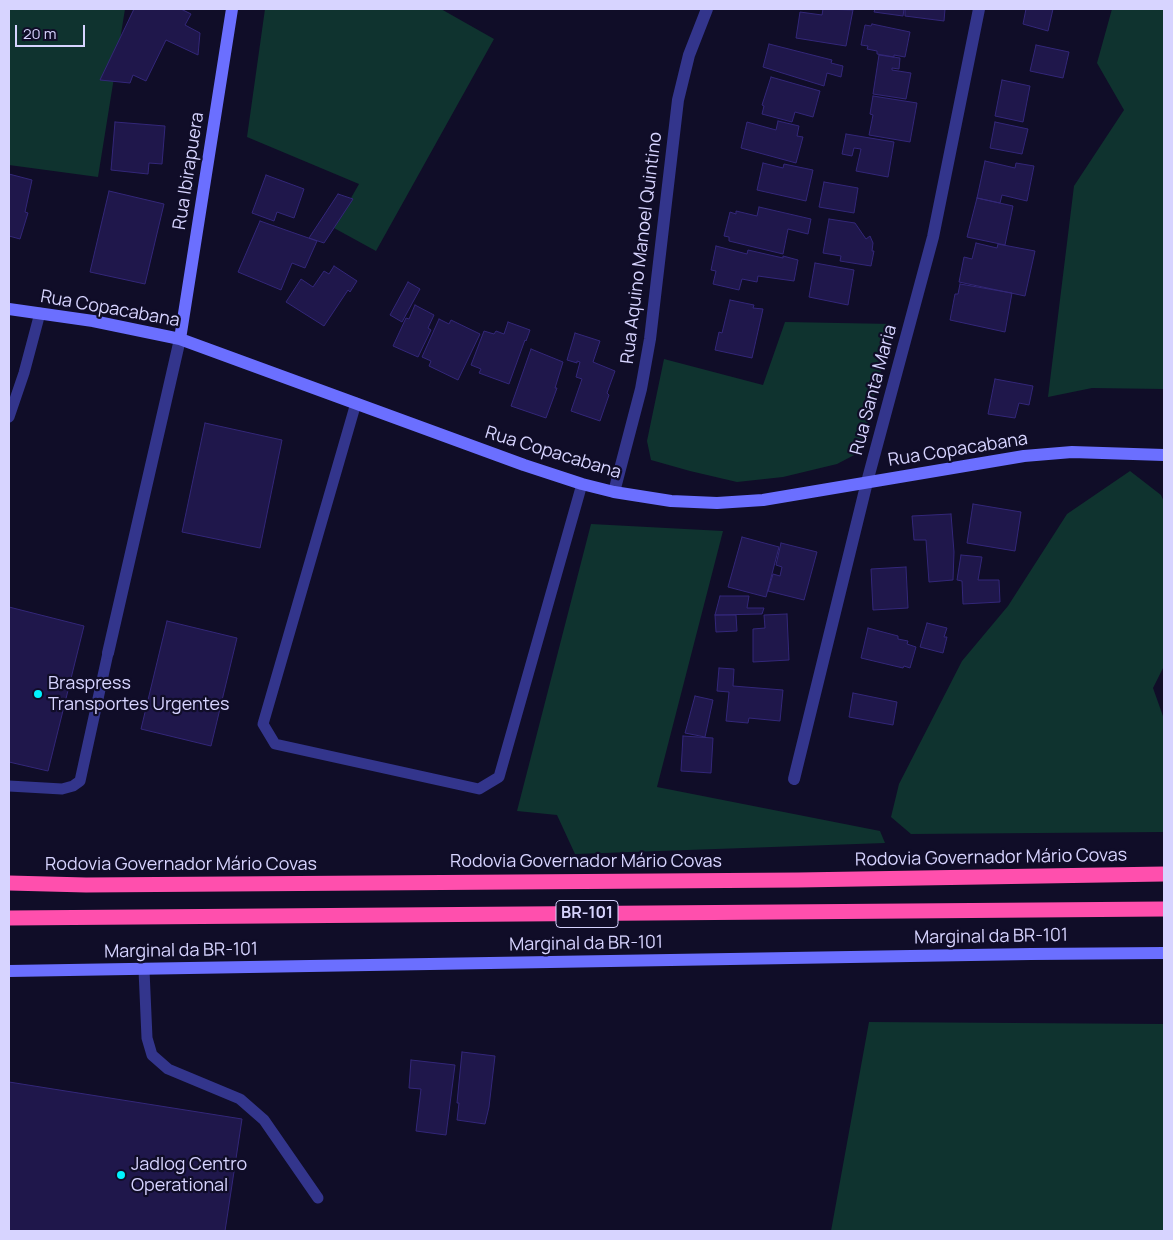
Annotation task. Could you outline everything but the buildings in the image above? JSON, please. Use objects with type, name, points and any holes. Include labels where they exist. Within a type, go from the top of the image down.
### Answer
[{"type":"highway","name":"Rodovia Governador Mário Covas","points":[[9,883],[86,885],[778,880],[1164,874]]},
{"type":"highway","name":"BR-101","points":[[9,918],[1164,909]]},
{"type":"main road","name":"Rua Ibirapuera","points":[[180,339],[232,9]]},
{"type":"main road","name":"Rua Copacabana","points":[[9,309],[137,329],[180,339],[465,444],[582,484],[614,492],[671,501],[718,503],[763,500],[1034,455],[1072,452],[1112,452],[1164,455]]},
{"type":"main road","name":"Marginal da BR-101","points":[[9,971],[1031,954],[1164,954]]},
{"type":"street","name":"Rua Aquino Manoel Quintino","points":[[614,492],[641,389],[650,339],[678,100],[689,55],[707,9]]},
{"type":"street","name":"Rua Santa Maria","points":[[794,780],[867,482],[933,237],[979,9]]},
{"type":"street","points":[[108,653],[180,339]]},
{"type":"lane","points":[[9,417],[24,372],[40,313]]},
{"type":"lane","points":[[356,403],[263,724],[275,744],[479,789],[498,777],[582,484]]},
{"type":"lane","points":[[9,786],[62,789],[73,786],[80,781],[108,653]]},
{"type":"lane","points":[[144,970],[146,1038],[152,1055],[168,1069],[240,1099],[264,1120],[318,1198]]},
{"type":"green space","points":[[9,9],[125,9],[98,177],[9,165]]},
{"type":"green space","points":[[265,9],[441,9],[494,39],[376,251],[334,228],[359,184],[247,137]]},
{"type":"green space","points":[[1112,9],[1164,9],[1164,389],[1092,388],[1048,397],[1074,186],[1124,110],[1097,63]]},
{"type":"green space","points":[[785,322],[893,324],[860,452],[837,464],[783,477],[737,482],[651,460],[647,441],[664,359],[763,385]]},
{"type":"green space","points":[[1130,471],[1161,495],[1164,502],[1164,666],[1153,688],[1164,719],[1164,832],[911,834],[891,817],[899,784],[962,661],[1008,606],[1067,514]]},
{"type":"green space","points":[[591,524],[723,531],[657,787],[880,831],[885,843],[575,854],[557,815],[517,811]]},
{"type":"green space","points":[[869,1022],[1164,1024],[1164,1231],[831,1231]]},
{"type":"place","name":"Braspress Transportes Urgentes","points":[[38,694]]},
{"type":"place","name":"Jadlog Centro Operational","points":[[121,1175]]}]
